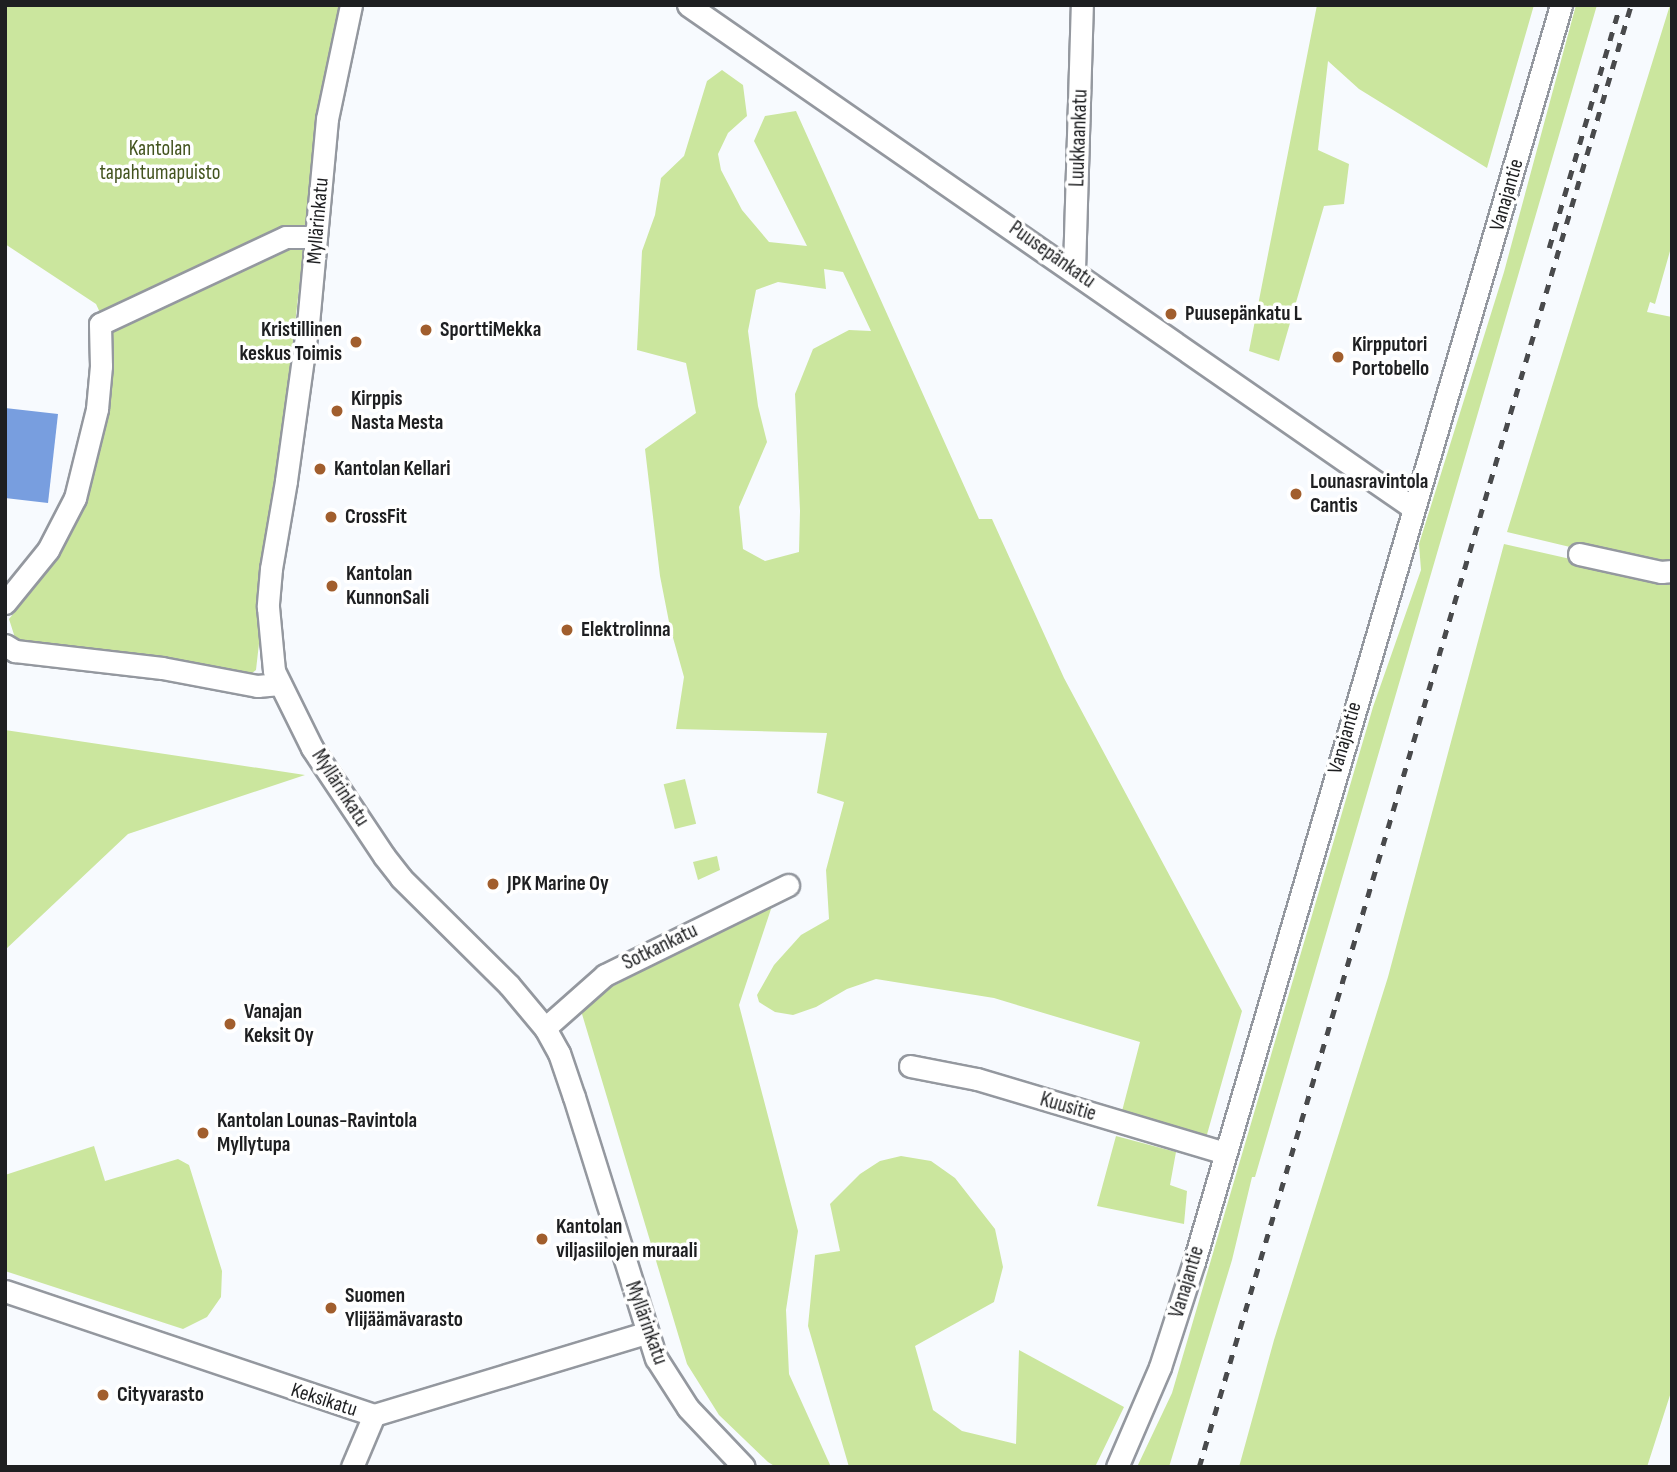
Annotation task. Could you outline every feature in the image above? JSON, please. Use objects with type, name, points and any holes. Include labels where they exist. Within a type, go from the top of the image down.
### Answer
[{"type":"street","name":"Myllärinkatu","points":[[351,5],[327,119],[306,335],[268,594],[271,649],[280,684],[312,748],[384,856],[401,878],[509,985],[545,1028],[559,1054],[574,1097],[646,1333],[668,1379],[688,1408],[744,1467]]},
{"type":"street","name":"Puusepänkatu","points":[[688,5],[1074,270],[1413,508]]},
{"type":"street","name":"Luukkaankatu","points":[[1074,270],[1082,5]]},
{"type":"street","name":"Vanajantie","points":[[1117,1467],[1160,1367],[1226,1153],[1562,5]]},
{"type":"street","points":[[5,603],[48,550],[75,498],[97,409],[101,366],[100,324],[286,237],[316,237]]},
{"type":"street","points":[[1579,554],[1661,572],[1672,571]]},
{"type":"street","points":[[5,645],[15,651],[162,668],[257,686],[280,684]]},
{"type":"street","name":"Sotkankatu","points":[[545,1028],[605,975],[788,885]]},
{"type":"street","name":"Kuusitie","points":[[909,1066],[977,1079],[1226,1153]]},
{"type":"street","name":"Keksikatu","points":[[5,1291],[374,1415],[646,1333]]},
{"type":"street","points":[[352,1467],[374,1415]]},
{"type":"green space","name":"Kantolan tapahtumapuisto","points":[[5,5],[342,5],[335,34],[302,262],[256,670],[247,677],[16,641],[9,619],[53,565],[90,481],[102,435],[110,334],[96,304],[5,244]]},
{"type":"green space","points":[[1317,5],[1534,5],[1487,168],[1359,89],[1328,61],[1318,150],[1349,164],[1344,204],[1324,206],[1279,361],[1249,351]]},
{"type":"green space","points":[[1576,5],[1597,5],[1255,1177],[1252,1177],[1232,1260],[1169,1467],[1137,1467],[1172,1393],[1373,707],[1421,570],[1419,544],[1504,272]]},
{"type":"green space","points":[[1670,5],[1672,244],[1655,304],[1650,302],[1647,312],[1672,317],[1672,568],[1662,569],[1507,532]]},
{"type":"green space","points":[[722,70],[743,85],[747,116],[728,133],[718,154],[721,170],[742,210],[769,242],[807,246],[754,141],[765,116],[796,111],[979,519],[992,519],[1064,678],[1242,1011],[1206,1138],[1121,1115],[1140,1042],[994,998],[876,979],[847,989],[816,1007],[793,1015],[775,1012],[759,1002],[757,995],[774,965],[801,935],[829,919],[826,870],[844,802],[817,793],[827,733],[676,729],[684,677],[660,576],[645,449],[696,413],[686,363],[637,350],[642,251],[655,215],[661,178],[684,156],[707,81]],"holes":[[[824,269],[843,272],[871,331],[849,330],[813,349],[795,394],[799,552],[765,561],[743,549],[739,507],[767,442],[758,406],[748,331],[756,290],[778,282],[826,289]]]},
{"type":"green space","points":[[1504,544],[1659,579],[1672,578],[1672,1389],[1647,1467],[1239,1467],[1274,1340],[1388,977]]},
{"type":"green space","points":[[5,730],[305,775],[128,834],[5,950]]},
{"type":"green space","points":[[685,779],[696,824],[675,829],[664,784]]},
{"type":"green space","points":[[717,856],[720,870],[698,880],[693,862]]},
{"type":"green space","points":[[773,903],[739,1005],[798,1231],[786,1310],[789,1374],[831,1467],[776,1467],[768,1462],[719,1415],[687,1364],[579,1004]]},
{"type":"green space","points":[[1116,1136],[1176,1152],[1170,1185],[1187,1191],[1184,1224],[1097,1206]]},
{"type":"green space","points":[[94,1146],[105,1181],[178,1159],[189,1165],[222,1271],[221,1297],[207,1317],[183,1329],[5,1271],[5,1175]]},
{"type":"green space","points":[[901,1156],[931,1161],[955,1178],[995,1229],[1003,1267],[994,1302],[915,1346],[933,1410],[962,1431],[1016,1444],[1019,1350],[1124,1407],[1095,1467],[849,1467],[808,1326],[815,1255],[840,1251],[830,1204],[860,1174],[880,1161]]},
{"type":"water","points":[[5,408],[58,414],[48,503],[5,498]]},
{"type":"railway","points":[[1549,248],[1620,5]]},
{"type":"railway","points":[[1199,1467],[1631,5]]},
{"type":"place","name":"Puusepänkatu L","points":[[1171,314]]},
{"type":"place","name":"SporttiMekka","points":[[426,330]]},
{"type":"place","name":"Kristillinen keskus Toimis","points":[[356,342]]},
{"type":"place","name":"Kirpputori Portobello","points":[[1338,357]]},
{"type":"place","name":"Kirppis Nasta Mesta","points":[[337,411]]},
{"type":"place","name":"Kantolan Kellari","points":[[320,469]]},
{"type":"place","name":"Lounasravintola Cantis","points":[[1296,494]]},
{"type":"place","name":"CrossFit","points":[[331,517]]},
{"type":"place","name":"Kantolan KunnonSali","points":[[332,586]]},
{"type":"place","name":"Elektrolinna","points":[[567,630]]},
{"type":"place","name":"JPK Marine Oy","points":[[493,884]]},
{"type":"place","name":"Vanajan Keksit Oy","points":[[230,1024]]},
{"type":"place","name":"Kantolan Lounas-Ravintola Myllytupa","points":[[203,1133]]},
{"type":"place","name":"Kantolan viljasiilojen muraali","points":[[542,1239]]},
{"type":"place","name":"Suomen Ylijäämävarasto","points":[[331,1308]]},
{"type":"place","name":"Cityvarasto","points":[[103,1395]]}]
